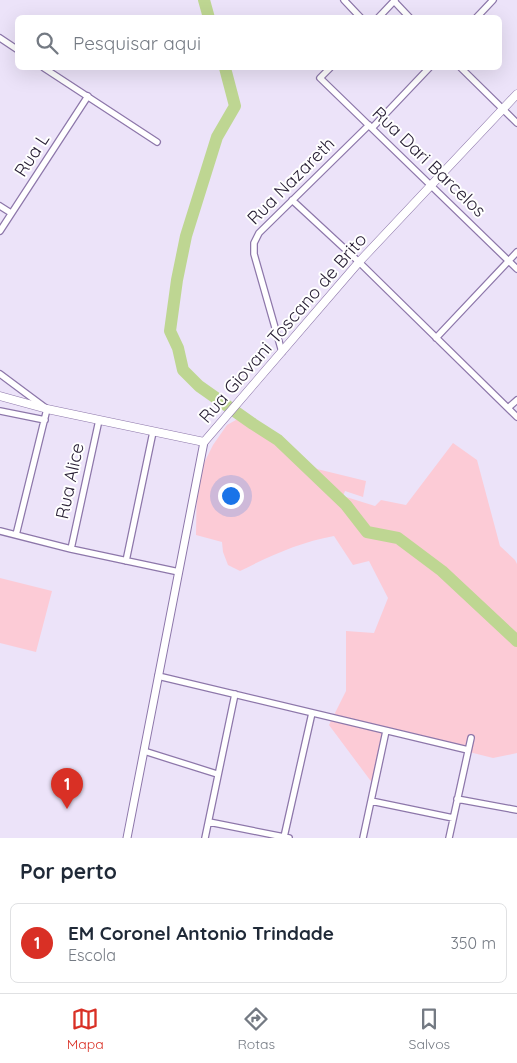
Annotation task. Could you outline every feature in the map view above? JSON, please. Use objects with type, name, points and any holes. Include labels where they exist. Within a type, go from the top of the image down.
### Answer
[{"type":"main road","name":"Rua Giovani Toscano de Brito","points":[[204,442],[359,262],[430,184],[517,94]]},
{"type":"main road","points":[[0,396],[48,409],[204,442]]},
{"type":"street","points":[[344,0],[358,15]]},
{"type":"street","points":[[479,15],[493,0]]},
{"type":"street","points":[[381,15],[395,1],[407,15]]},
{"type":"street","points":[[0,38],[15,48]]},
{"type":"street","points":[[47,70],[157,142]]},
{"type":"street","name":"Rua Dari Barcelos","points":[[328,70],[320,78],[517,269]]},
{"type":"street","name":"Rua Nazareth","points":[[282,352],[254,254],[254,242],[259,232],[427,70]]},
{"type":"street","points":[[463,70],[517,123]]},
{"type":"street","name":"Rua L","points":[[0,231],[88,96]]},
{"type":"street","points":[[292,200],[359,262],[517,417]]},
{"type":"street","points":[[0,206],[12,214]]},
{"type":"street","points":[[436,338],[517,252]]},
{"type":"street","points":[[0,374],[48,409],[16,535]]},
{"type":"street","points":[[508,408],[517,400]]},
{"type":"street","points":[[0,410],[45,420]]},
{"type":"street","name":"Rua Alice","points":[[71,549],[99,420]]},
{"type":"street","points":[[126,561],[153,432]]},
{"type":"street","name":"Rua Giovani Toscano de Brito","points":[[127,838],[204,442]]},
{"type":"street","points":[[0,531],[71,549],[179,572]]},
{"type":"street","points":[[158,676],[468,750]]},
{"type":"street","points":[[205,838],[235,694]]},
{"type":"street","points":[[208,822],[287,838],[312,713]]},
{"type":"street","points":[[363,838],[386,730]]},
{"type":"street","points":[[449,838],[471,738]]},
{"type":"street","points":[[144,751],[217,774]]},
{"type":"street","points":[[457,799],[517,810]]},
{"type":"street","points":[[371,801],[453,818]]},
{"type":"shaded area","points":[[243,416],[254,420],[271,431],[317,469],[366,481],[363,497],[345,491],[343,496],[375,506],[381,500],[406,505],[453,443],[477,460],[500,546],[517,564],[517,753],[493,758],[386,731],[373,784],[329,725],[346,691],[346,631],[374,633],[388,598],[369,561],[353,565],[334,536],[297,546],[240,571],[228,565],[223,552],[222,542],[196,535],[197,477],[213,445],[227,425]]},
{"type":"shaded area","points":[[0,578],[52,591],[36,652],[0,643]]},
{"type":"waterway","points":[[204,0],[208,15]]},
{"type":"waterway","points":[[226,70],[235,106],[217,137],[186,236],[177,280],[170,331],[178,348],[183,370],[199,386],[278,440],[346,505],[367,532],[398,538],[442,571],[517,641]]},
{"type":"place","name":"EM Coronel Antonio Trindade","points":[[67,809]]}]
